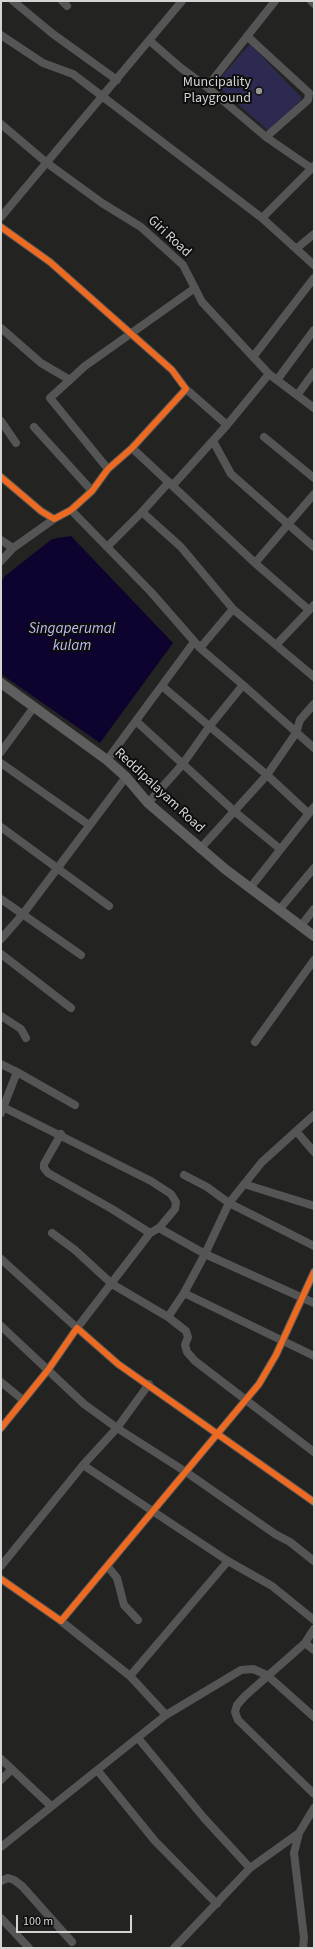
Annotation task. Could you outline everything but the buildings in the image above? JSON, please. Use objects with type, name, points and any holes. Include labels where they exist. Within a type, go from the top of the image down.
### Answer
[{"type":"main road","name":"Reddipalayam Road","points":[[1,683],[107,760],[126,777],[148,803],[200,849],[314,936]]},
{"type":"street","points":[[12,1],[53,34],[116,80]]},
{"type":"street","points":[[1,217],[182,1]]},
{"type":"street","points":[[207,86],[276,1]]},
{"type":"street","points":[[311,1],[314,4]]},
{"type":"street","points":[[1,35],[43,63],[73,74],[103,96],[262,218],[297,248],[314,265]]},
{"type":"street","points":[[247,36],[310,93],[308,100],[266,137]]},
{"type":"street","points":[[150,41],[181,68],[207,86],[266,137],[313,167],[262,218]]},
{"type":"street","name":"Giri Road","points":[[1,124],[47,162],[102,203],[141,227],[183,265],[202,302],[269,374],[298,394],[314,408]]},
{"type":"street","points":[[1,227],[50,262],[172,370],[186,389],[227,425]]},
{"type":"street","points":[[297,248],[314,234]]},
{"type":"street","points":[[253,357],[314,278]]},
{"type":"street","points":[[108,469],[50,398],[86,366],[130,333],[195,288]]},
{"type":"street","points":[[1,328],[41,363],[70,380]]},
{"type":"street","points":[[277,380],[314,330]]},
{"type":"street","points":[[298,394],[314,372]]},
{"type":"street","points":[[107,547],[213,441],[269,374]]},
{"type":"street","points":[[1,561],[13,548],[54,519],[71,510],[92,491],[108,469],[132,448],[186,389]]},
{"type":"street","points":[[1,421],[16,443]]},
{"type":"street","points":[[34,427],[92,491]]},
{"type":"street","points":[[264,437],[314,478]]},
{"type":"street","points":[[213,441],[232,474],[287,525],[314,547]]},
{"type":"street","points":[[132,448],[256,563],[311,608],[276,646]]},
{"type":"street","points":[[1,478],[54,519]]},
{"type":"street","points":[[256,563],[314,494]]},
{"type":"street","points":[[71,510],[151,592],[197,645],[314,748]]},
{"type":"street","points":[[142,512],[181,547],[233,609],[314,677]]},
{"type":"street","points":[[1,540],[13,548]]},
{"type":"street","points":[[107,760],[162,686],[197,645],[233,609]]},
{"type":"street","points":[[148,803],[182,765],[209,727],[243,684]]},
{"type":"street","points":[[162,686],[209,727],[267,774],[308,814]]},
{"type":"street","points":[[200,849],[267,774],[296,733],[300,720],[314,704]]},
{"type":"street","points":[[1,752],[34,707]]},
{"type":"street","points":[[136,721],[182,765],[280,849]]},
{"type":"street","points":[[1,763],[89,825]]},
{"type":"street","points":[[1,940],[23,914],[56,868],[126,777]]},
{"type":"street","points":[[250,888],[314,807]]},
{"type":"street","points":[[1,827],[109,906]]},
{"type":"street","points":[[279,910],[314,868]]},
{"type":"street","points":[[1,899],[81,955]]},
{"type":"street","points":[[301,926],[314,909]]},
{"type":"street","points":[[1,954],[71,1008]]},
{"type":"street","points":[[255,1042],[314,960]]},
{"type":"street","points":[[1,1016],[21,1029],[26,1038]]},
{"type":"street","points":[[1,1064],[75,1105]]},
{"type":"street","points":[[1,1428],[22,1400],[48,1370],[77,1328],[150,1233],[159,1228],[175,1209],[176,1202],[171,1194],[151,1181],[61,1134],[2,1110],[17,1072]]},
{"type":"street","points":[[168,1317],[184,1293],[205,1254],[229,1202],[262,1162],[314,1115]]},
{"type":"street","points":[[296,1131],[314,1152]]},
{"type":"street","points":[[61,1134],[44,1164],[44,1168],[48,1173],[112,1209],[150,1233]]},
{"type":"street","points":[[184,1175],[207,1187],[229,1202],[314,1246]]},
{"type":"street","points":[[244,1184],[314,1206]]},
{"type":"street","points":[[159,1228],[205,1254],[314,1303]]},
{"type":"street","points":[[52,1233],[75,1250],[112,1284],[168,1317],[186,1331],[188,1337],[186,1345],[187,1352],[195,1361],[314,1452]]},
{"type":"street","points":[[1,1258],[1,1264]]},
{"type":"street","points":[[1,1258],[118,1364],[149,1384],[314,1502]]},
{"type":"street","points":[[61,1621],[259,1384],[282,1341],[314,1272]]},
{"type":"street","points":[[184,1293],[314,1356]]},
{"type":"street","points":[[1,1326],[67,1390],[117,1428],[186,1472],[275,1534],[290,1542],[314,1561]]},
{"type":"street","points":[[1,1382],[22,1400]]},
{"type":"street","points":[[1,1566],[83,1465],[117,1428],[149,1384]]},
{"type":"street","points":[[83,1465],[228,1561],[272,1586],[314,1620]]},
{"type":"street","points":[[130,1676],[228,1561]]},
{"type":"street","points":[[108,1566],[117,1578],[124,1605],[138,1620]]},
{"type":"street","points":[[1,1579],[61,1621],[130,1676],[166,1715]]},
{"type":"street","points":[[314,1629],[304,1643],[267,1675],[237,1705],[235,1712],[238,1720],[314,1794]]},
{"type":"street","points":[[304,1643],[314,1650]]},
{"type":"street","points":[[1,1847],[166,1715],[241,1670],[253,1669],[267,1675],[314,1718]]},
{"type":"street","points":[[138,1738],[204,1818],[250,1868]]},
{"type":"street","points":[[1,1759],[51,1806]]},
{"type":"street","points":[[1,1780],[12,1769]]},
{"type":"street","points":[[98,1770],[155,1841],[216,1904]]},
{"type":"street","points":[[303,1948],[304,1938],[294,1853],[299,1833],[314,1808]]},
{"type":"street","points":[[174,1948],[250,1868],[279,1849],[299,1833]]},
{"type":"street","points":[[1,1881],[8,1878],[14,1880],[22,1886],[72,1942]]},
{"type":"street","points":[[1,1918],[30,1948]]},
{"type":"shaded area","name":"Muncipality Playground","points":[[250,44],[302,98],[271,133],[215,84]]},
{"type":"water","name":"Singaperumal kulam","points":[[71,536],[173,643],[100,743],[1,674],[1,582],[5,576],[52,539]]},
{"type":"cycle path","points":[[1,227],[50,262],[172,370],[186,389],[132,448],[108,469],[92,491],[71,510],[54,519],[41,511],[1,477]]},
{"type":"cycle path","points":[[1,1579],[61,1621],[259,1384],[276,1355],[314,1272]]},
{"type":"cycle path","points":[[1,1428],[48,1370],[77,1328],[118,1364],[314,1502]]},
{"type":"place","name":"Muncipality Playground","points":[[259,91]]}]
